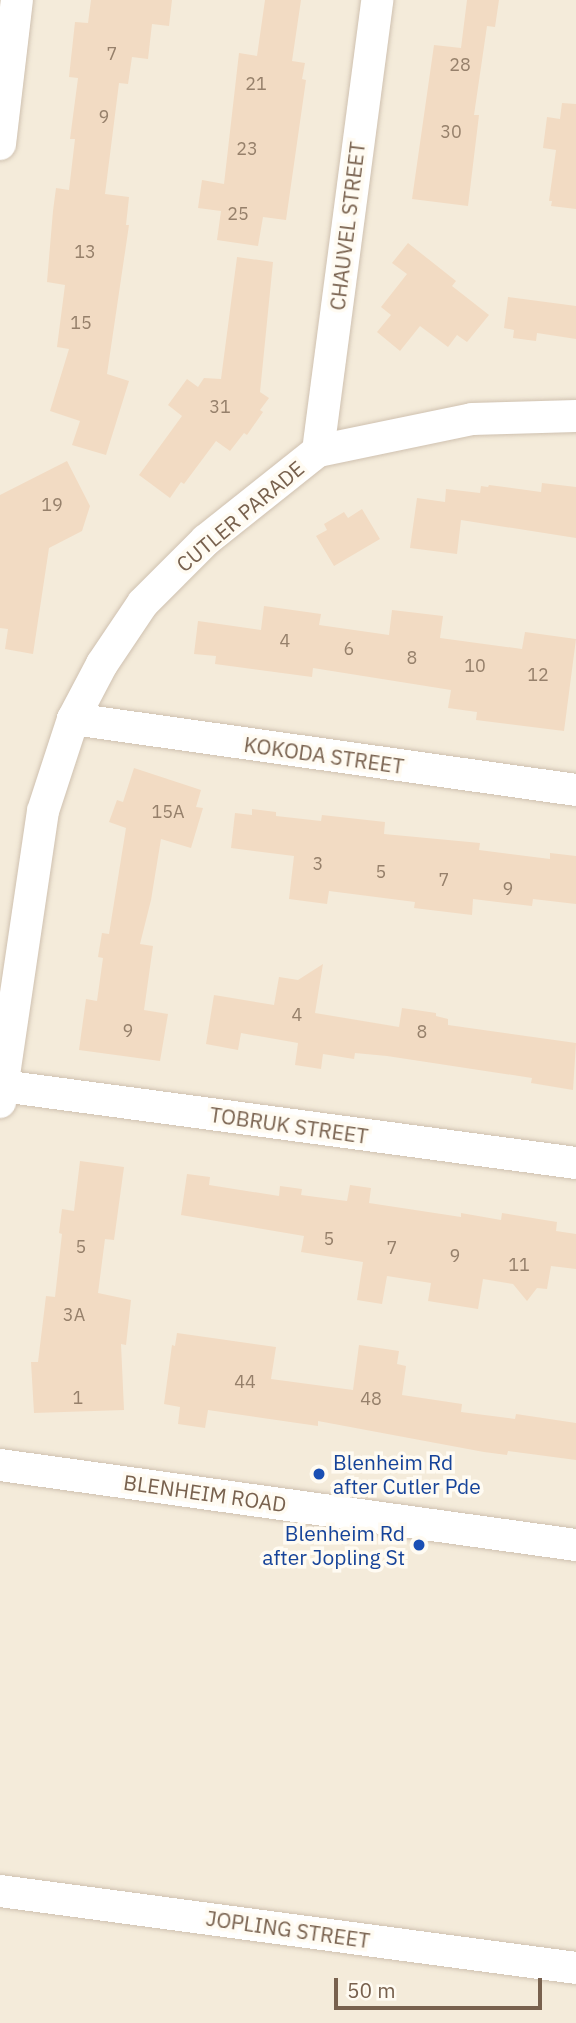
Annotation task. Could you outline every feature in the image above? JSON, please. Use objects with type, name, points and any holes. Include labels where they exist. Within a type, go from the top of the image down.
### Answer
[{"type":"street","points":[[0,144],[17,0]]},
{"type":"street","name":"CHAUVEL STREET","points":[[317,452],[377,0]]},
{"type":"street","name":"CUTLER PARADE","points":[[1,1094],[43,811],[73,719],[102,664],[143,603],[206,540],[317,452],[472,419],[576,416]]},
{"type":"street","name":"KOKODA STREET","points":[[73,719],[576,790]]},
{"type":"street","name":"TOBRUK STREET","points":[[1,1094],[576,1163]]},
{"type":"street","name":"BLENHEIM ROAD","points":[[0,1465],[576,1545]]},
{"type":"street","name":"JOPLING STREET","points":[[0,1891],[576,1968]]},
{"type":"shaded area","points":[[0,0],[576,0],[576,2023],[0,2023]]},
{"type":"building","points":[[91,0],[172,0],[169,26],[152,24],[148,59],[132,57],[128,84],[119,83],[105,194],[129,197],[126,225],[129,225],[107,374],[129,381],[106,455],[72,445],[80,421],[50,411],[69,349],[57,347],[65,285],[47,282],[53,211],[56,188],[69,190],[75,139],[70,139],[78,78],[69,77],[75,22],[88,23]]},
{"type":"building","points":[[265,0],[301,0],[292,61],[305,63],[302,79],[306,80],[286,220],[263,217],[258,246],[217,240],[221,211],[198,208],[202,180],[224,184],[239,53],[257,56]]},
{"type":"building","points":[[467,0],[499,0],[495,27],[487,26],[474,115],[479,115],[468,206],[412,199],[434,45],[461,48]]},
{"type":"building","points":[[562,103],[576,104],[576,209],[551,206],[552,201],[549,201],[556,150],[543,148],[547,117],[560,119]]},
{"type":"building","points":[[408,243],[456,281],[452,286],[489,315],[467,342],[457,335],[448,347],[420,326],[400,351],[377,332],[391,315],[381,307],[407,274],[392,263]]},
{"type":"building","points":[[237,257],[273,262],[260,392],[269,398],[247,435],[244,433],[230,451],[216,441],[184,484],[181,482],[170,498],[139,475],[182,416],[168,405],[187,379],[198,387],[204,378],[221,379]]},
{"type":"building","points":[[508,297],[576,306],[576,339],[537,333],[536,341],[513,338],[514,330],[504,328]]},
{"type":"building","points":[[67,461],[90,506],[82,531],[49,548],[33,654],[5,649],[8,629],[0,628],[0,495]]},
{"type":"building","points":[[542,483],[576,487],[576,538],[461,520],[457,554],[410,548],[417,498],[445,502],[446,489],[480,493],[481,486],[489,485],[541,492]]},
{"type":"building","points":[[362,509],[380,539],[334,566],[316,536],[327,530],[324,524],[344,512],[348,518]]},
{"type":"building","points":[[264,606],[321,614],[319,625],[389,635],[392,610],[443,616],[440,638],[522,649],[525,632],[576,639],[564,731],[476,720],[477,712],[448,708],[451,690],[313,668],[312,677],[215,664],[216,656],[194,654],[198,621],[261,630]]},
{"type":"building","points":[[134,768],[201,790],[196,807],[203,808],[191,848],[161,839],[151,900],[140,944],[153,946],[144,1010],[168,1014],[160,1061],[79,1050],[86,999],[97,1001],[103,958],[98,957],[102,933],[109,934],[126,828],[109,822],[117,800],[123,802]]},
{"type":"building","points":[[252,809],[276,812],[276,816],[321,821],[322,815],[385,822],[384,834],[480,843],[479,850],[550,859],[550,853],[576,856],[576,904],[533,899],[532,906],[473,899],[472,915],[414,908],[415,902],[329,891],[327,904],[289,899],[294,856],[231,848],[235,813],[252,815]]},
{"type":"building","points":[[323,964],[315,1013],[399,1027],[402,1008],[436,1013],[436,1016],[448,1019],[448,1025],[576,1043],[573,1090],[531,1083],[532,1078],[355,1053],[354,1059],[323,1054],[321,1069],[295,1065],[298,1043],[241,1033],[238,1050],[206,1044],[214,995],[274,1005],[279,977],[298,980]]},
{"type":"building","points":[[80,1161],[124,1167],[114,1240],[105,1239],[98,1293],[131,1300],[126,1345],[121,1344],[124,1410],[34,1413],[31,1362],[38,1362],[46,1296],[55,1297],[62,1209],[74,1211]]},
{"type":"building","points":[[187,1174],[210,1177],[209,1185],[279,1196],[280,1186],[302,1189],[301,1195],[347,1201],[350,1185],[371,1188],[369,1203],[461,1217],[461,1213],[501,1220],[502,1213],[557,1222],[556,1231],[576,1234],[576,1269],[551,1266],[547,1289],[537,1288],[527,1301],[513,1284],[483,1279],[478,1309],[428,1301],[431,1283],[387,1276],[382,1304],[357,1300],[363,1262],[301,1252],[304,1236],[181,1215]]},
{"type":"building","points":[[177,1333],[276,1347],[271,1379],[353,1390],[359,1345],[399,1351],[397,1364],[406,1366],[402,1395],[462,1404],[461,1412],[515,1419],[516,1414],[576,1423],[576,1460],[508,1451],[507,1455],[484,1452],[318,1421],[318,1426],[208,1410],[205,1428],[178,1424],[180,1407],[164,1404],[172,1345],[175,1346]]},
{"type":"place","name":"Blenheim Rd after Cutler Pde","points":[[319,1474]]},
{"type":"place","name":"Blenheim Rd after Jopling St","points":[[419,1545]]}]
